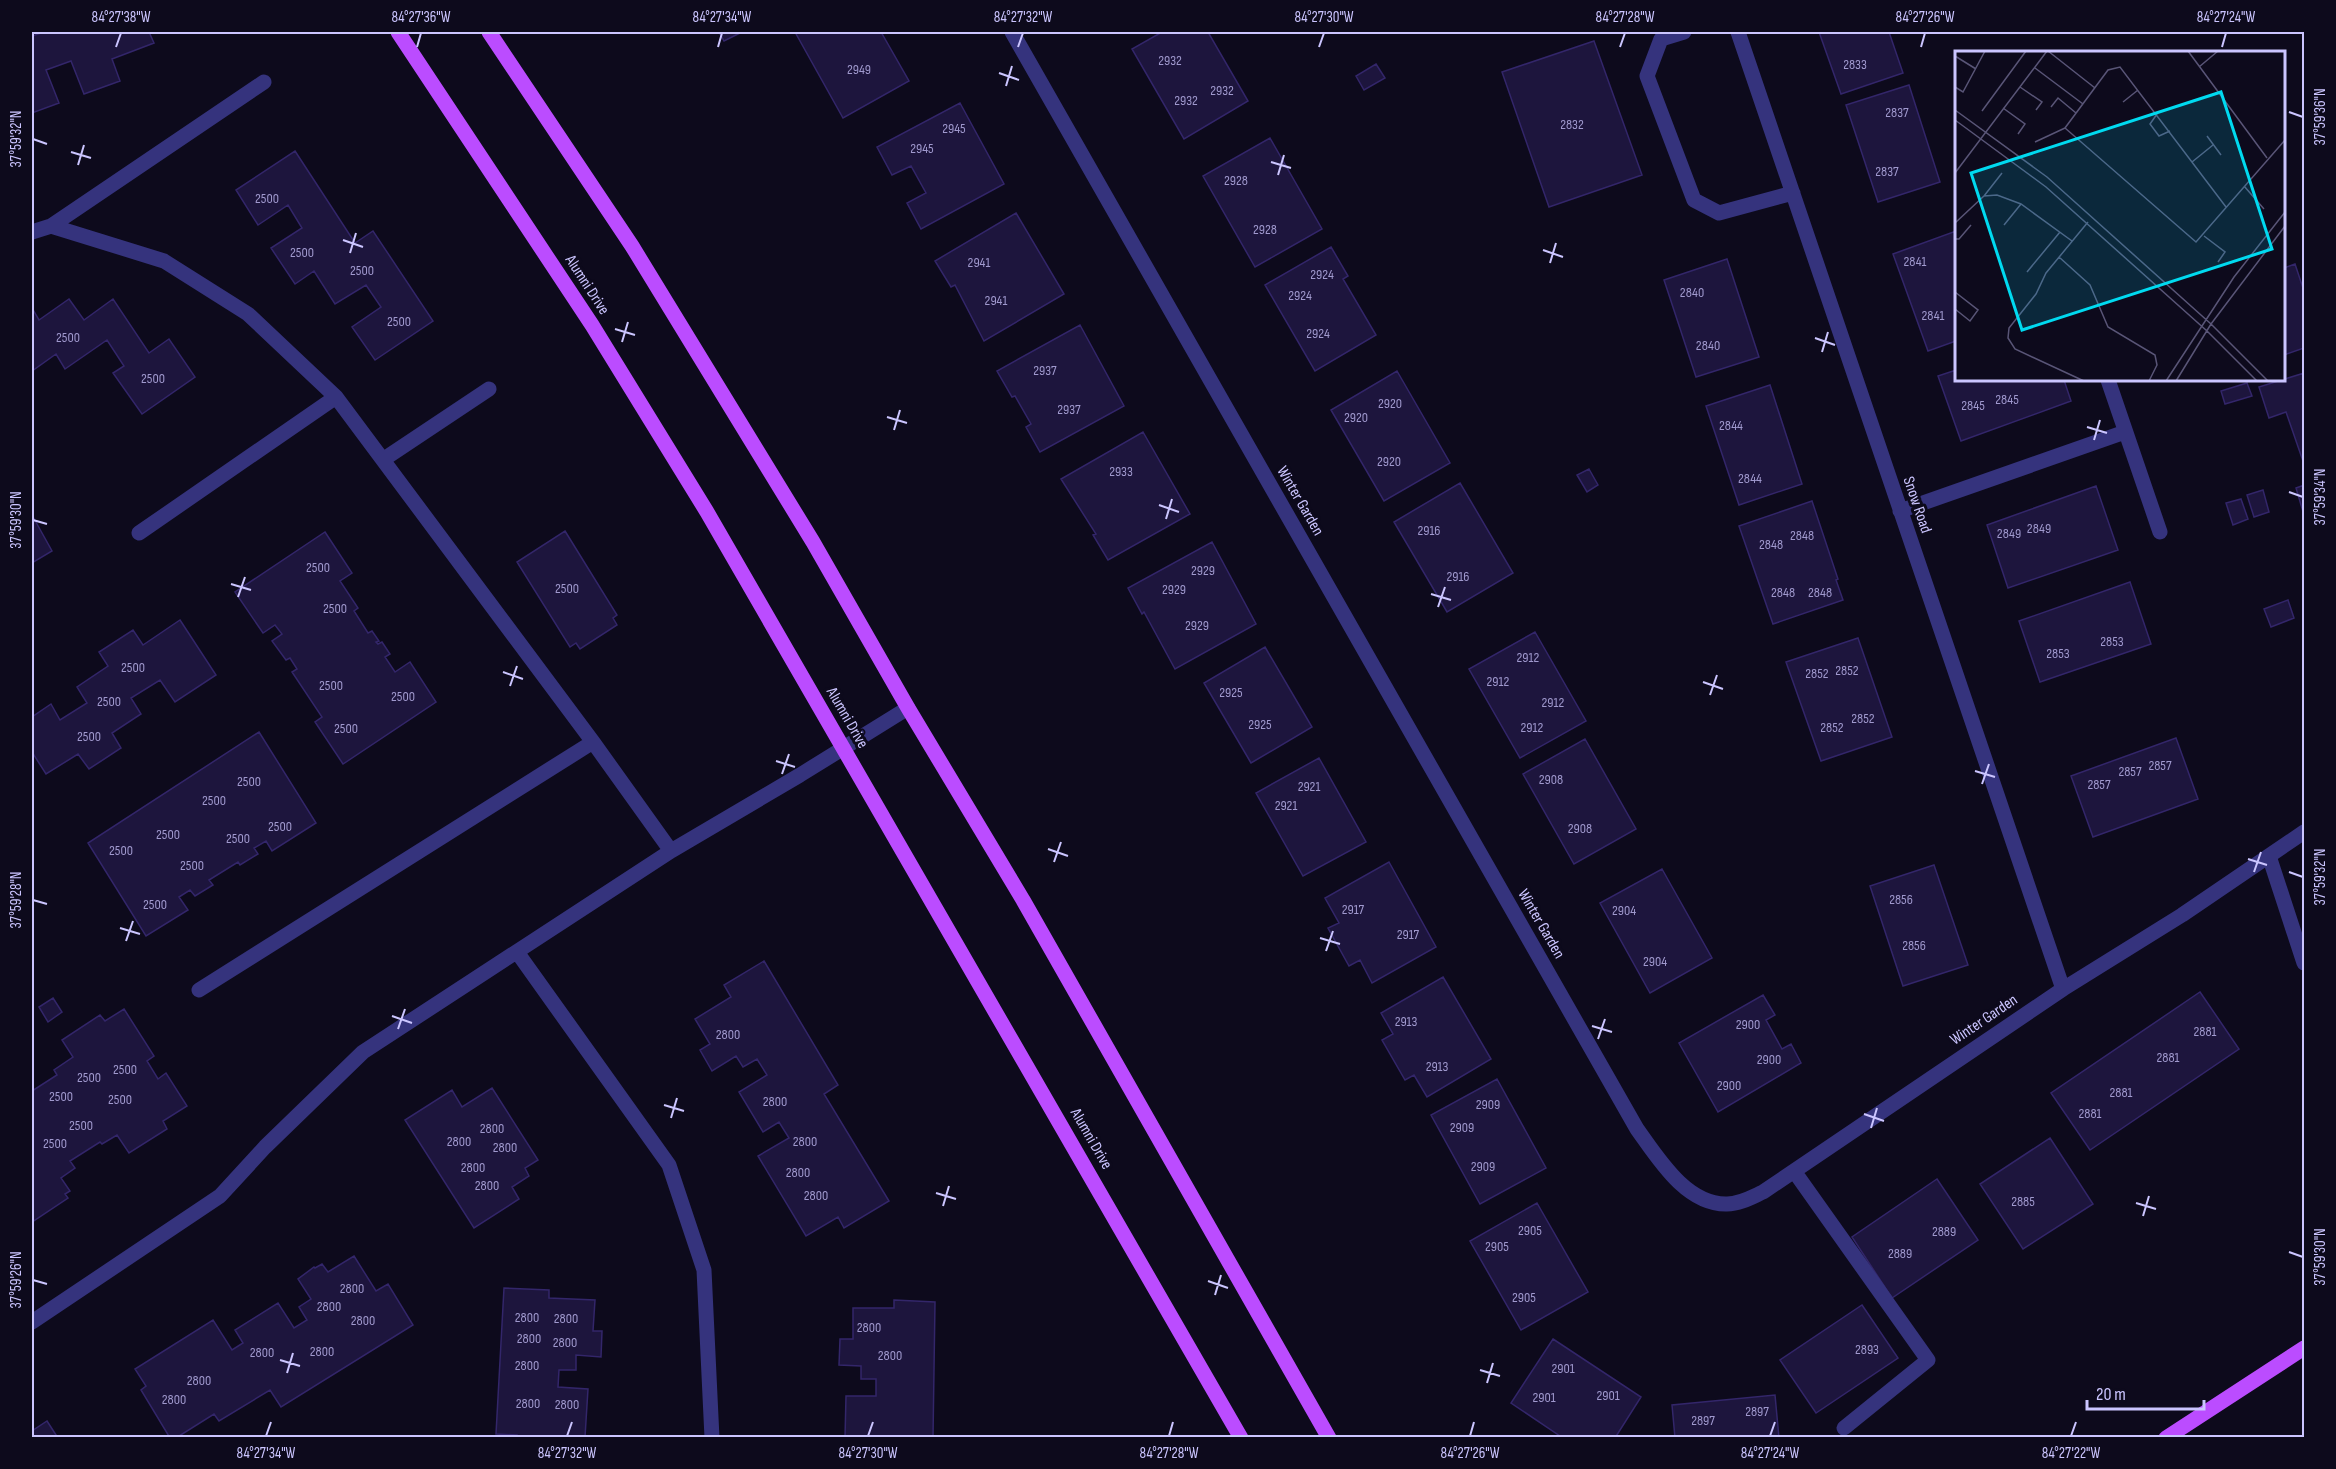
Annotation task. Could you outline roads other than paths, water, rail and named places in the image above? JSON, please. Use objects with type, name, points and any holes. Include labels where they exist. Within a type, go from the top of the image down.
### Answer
[{"type":"main road","name":"Alumni Drive","points":[[398,32],[604,345],[707,512],[1241,1437]]},
{"type":"main road","points":[[489,32],[632,246],[813,542],[908,708],[1023,900],[1329,1437]]},
{"type":"main road","points":[[2166,1437],[2304,1348]]},
{"type":"street","name":"Winter Garden","points":[[1012,32],[1637,1129],[1667,1170],[1690,1190],[1709,1201],[1727,1204],[1740,1203],[1763,1192],[2062,989],[2182,915],[2304,832]]},
{"type":"street","points":[[1684,32],[1661,39],[1647,76],[1694,200],[1719,213],[1793,193]]},
{"type":"street","name":"Snow Road","points":[[1738,32],[2062,989]]},
{"type":"street","points":[[32,232],[51,226],[264,82]]},
{"type":"street","points":[[51,226],[164,261],[249,314],[336,398],[384,459],[671,851]]},
{"type":"street","points":[[2108,381],[2160,532]]},
{"type":"street","points":[[384,459],[489,389]]},
{"type":"street","points":[[139,532],[336,398]]},
{"type":"street","points":[[1900,511],[2126,432]]},
{"type":"street","points":[[32,1322],[220,1196],[265,1147],[363,1052],[671,851],[844,749],[908,708]]},
{"type":"street","points":[[199,990],[593,742]]},
{"type":"street","points":[[2269,856],[2304,963]]},
{"type":"street","points":[[517,952],[669,1165],[704,1270],[712,1437]]},
{"type":"street","points":[[1794,1171],[1928,1360],[1844,1428]]}]
